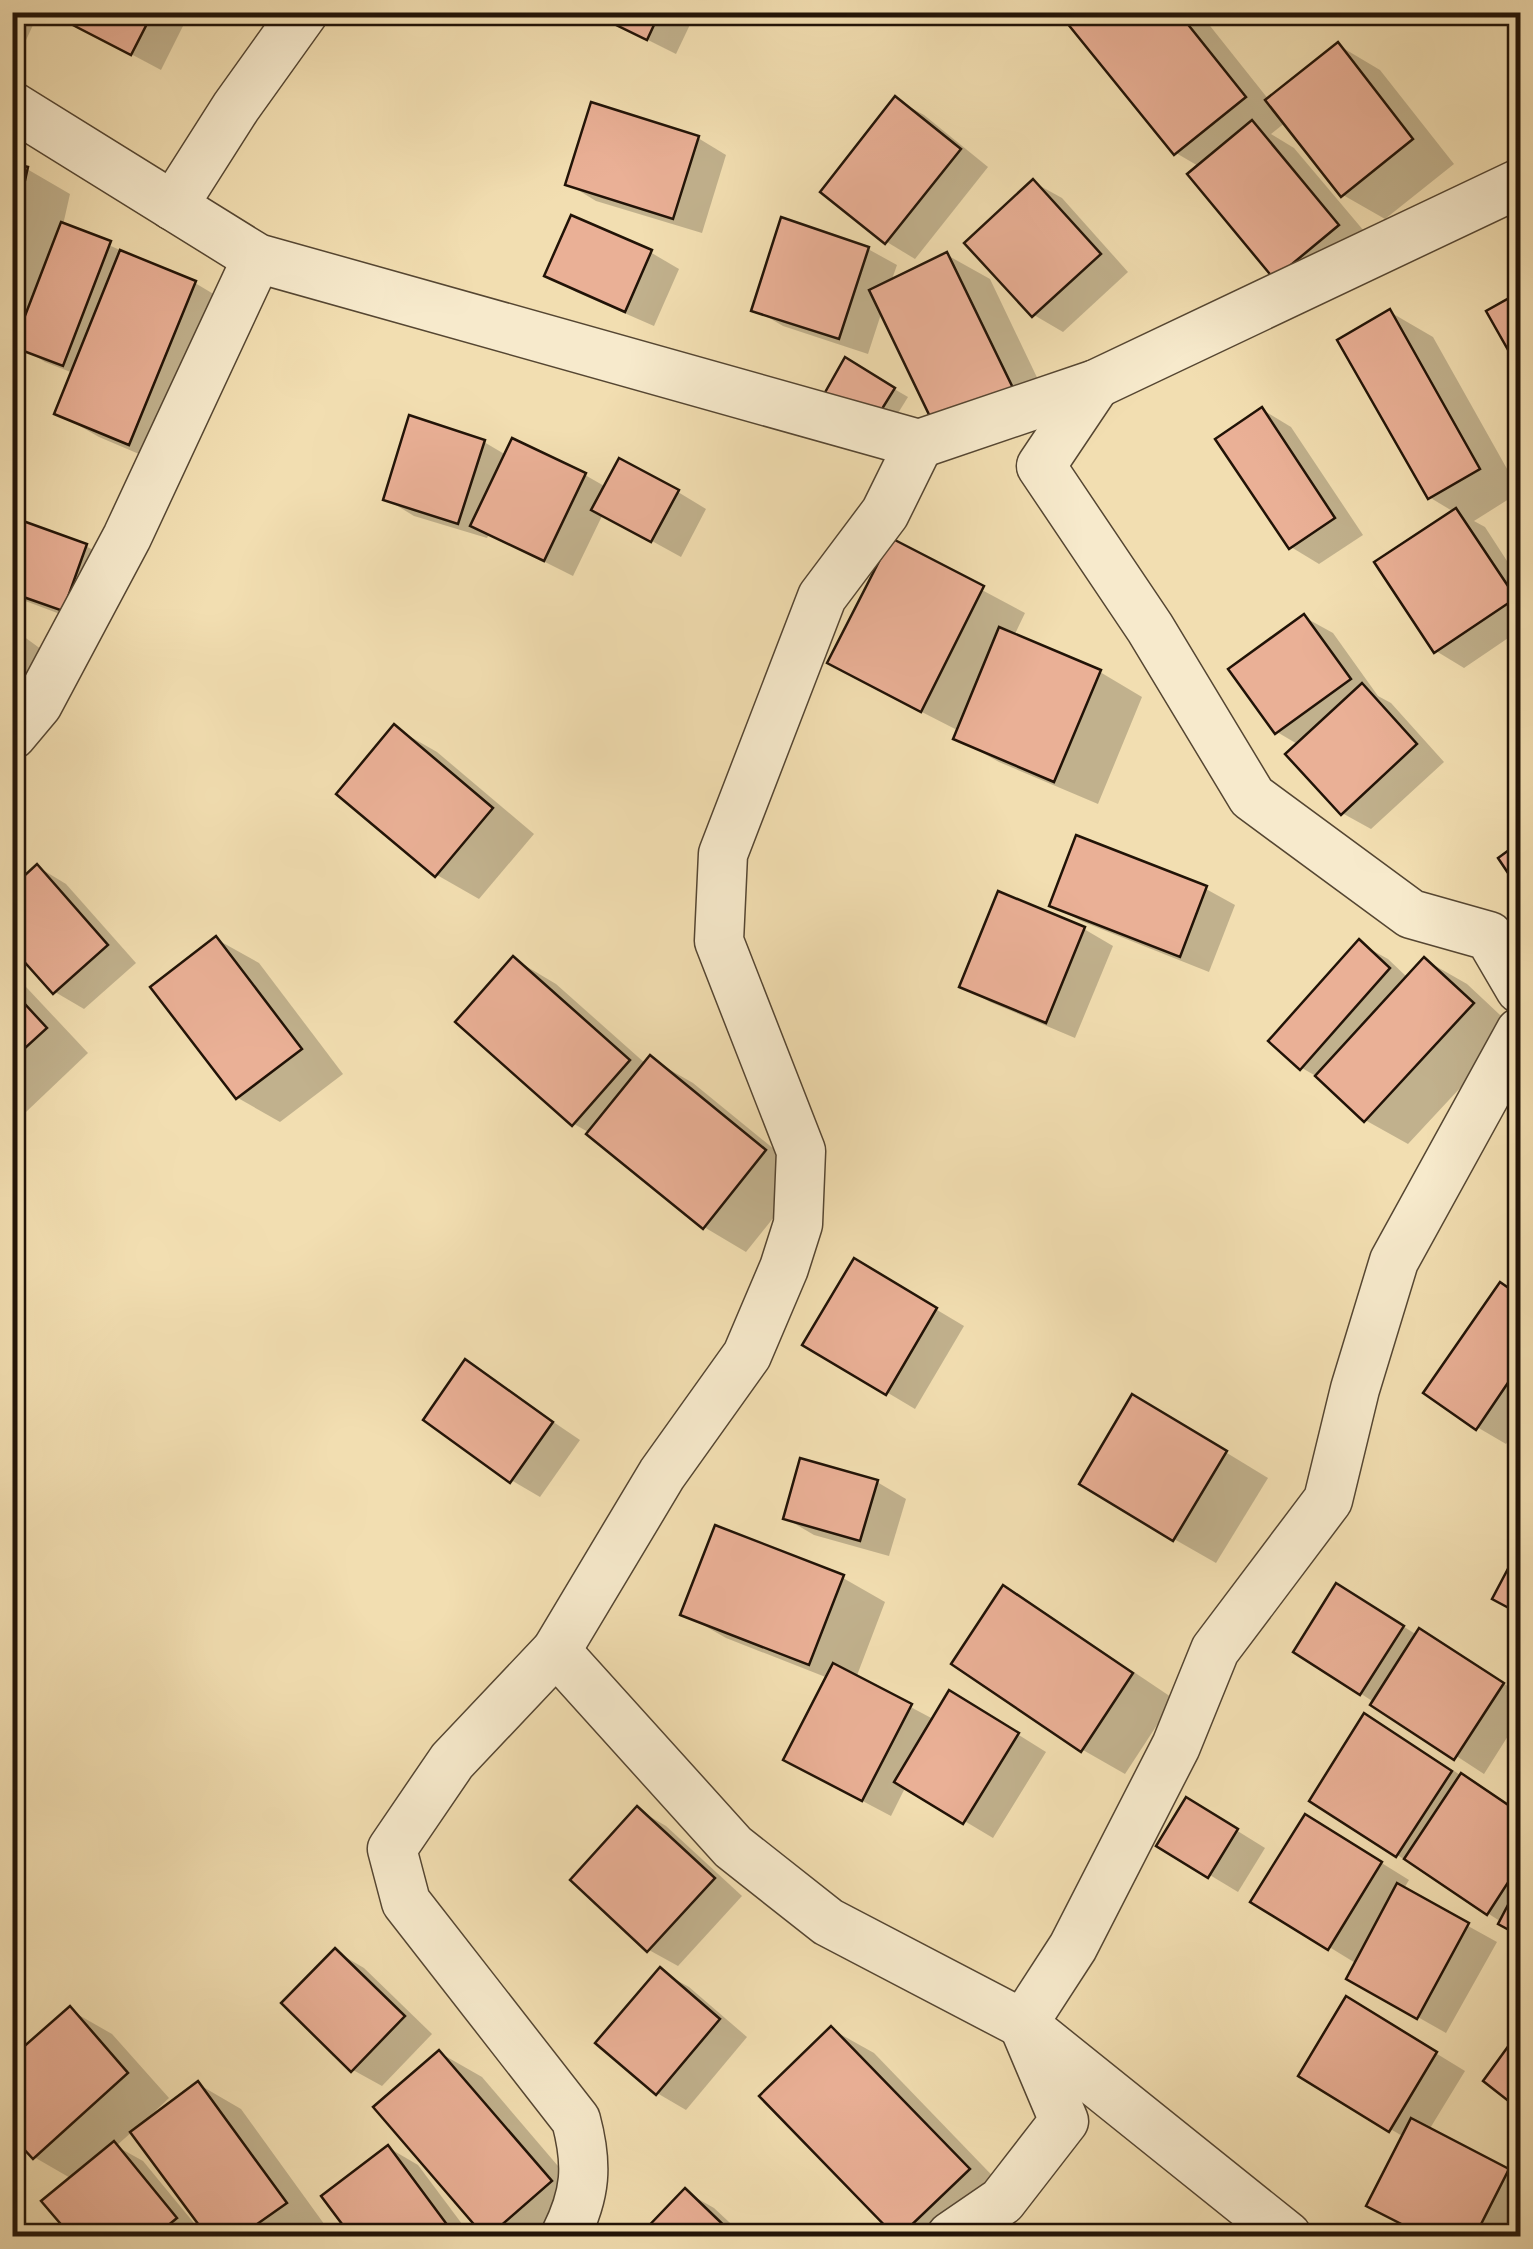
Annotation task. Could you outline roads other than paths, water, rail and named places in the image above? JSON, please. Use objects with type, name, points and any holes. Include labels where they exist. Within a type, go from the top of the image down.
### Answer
[{"type":"street","points":[[173,206],[236,106],[304,12]]},
{"type":"street","points":[[12,106],[257,258],[919,444],[1096,384],[1520,183]]},
{"type":"street","points":[[12,735],[38,704],[126,537],[257,258]]},
{"type":"street","points":[[1096,384],[1041,466],[1150,628],[1252,797],[1411,914],[1489,936],[1520,989]]},
{"type":"street","points":[[565,2236],[584,2190],[584,2150],[576,2120],[406,1902],[392,1850],[452,1761],[556,1652],[662,1474],[747,1355],[784,1268],[798,1224],[802,1151],[719,941],[723,854],[822,597],[885,513],[919,444]]},
{"type":"street","points":[[1023,2024],[1072,1947],[1158,1780],[1215,1650],[1328,1500],[1355,1389],[1394,1261],[1520,1032]]},
{"type":"street","points":[[556,1652],[746,1858],[828,1922],[1023,2024],[1287,2236]]},
{"type":"street","points":[[951,2236],[1002,2202],[1064,2121],[1023,2024]]}]
